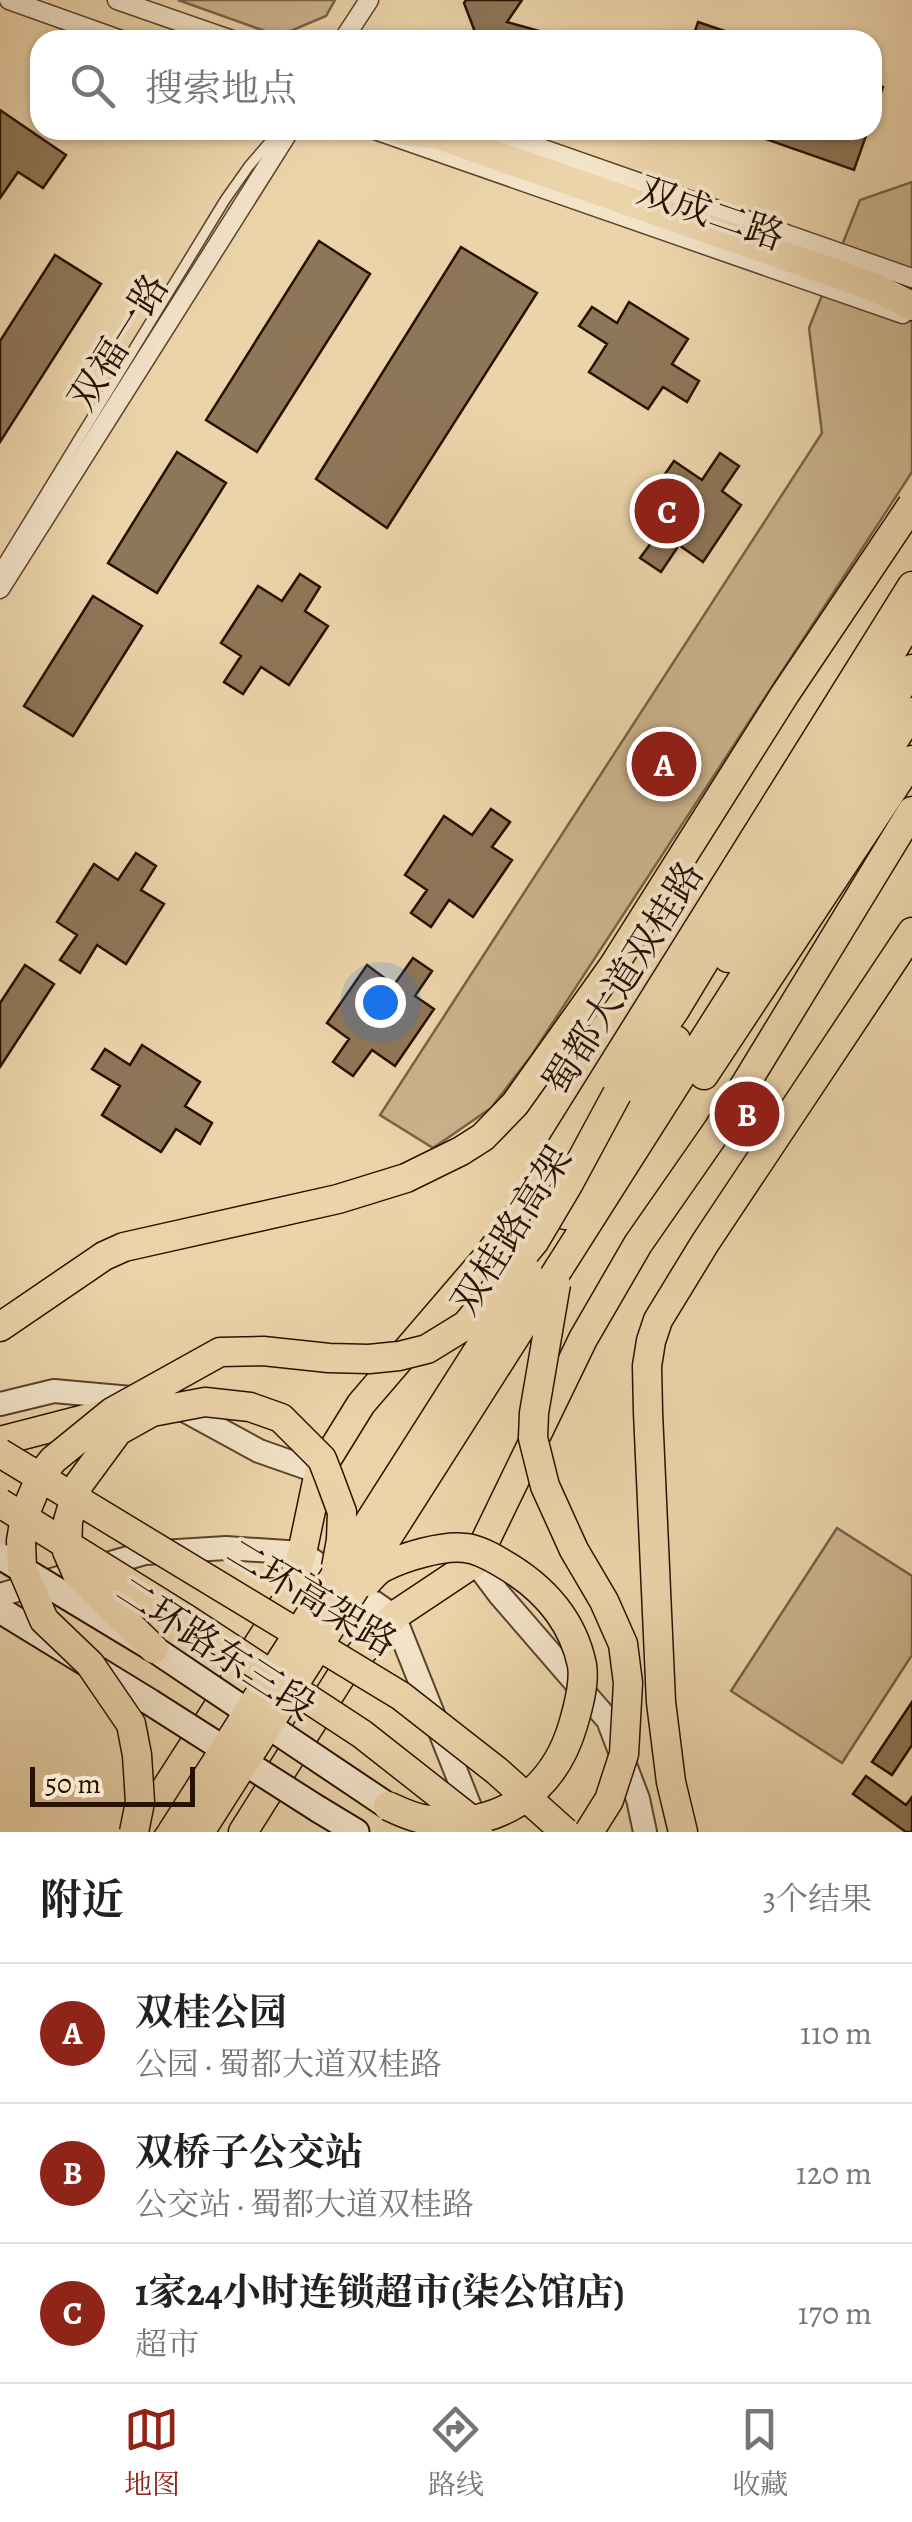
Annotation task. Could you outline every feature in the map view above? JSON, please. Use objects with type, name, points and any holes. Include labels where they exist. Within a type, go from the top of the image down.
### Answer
[{"type":"main road","points":[[466,140],[874,287],[912,306]]},
{"type":"main road","points":[[0,1327],[104,1256],[124,1247],[371,1189],[442,1162],[484,1136],[515,1104],[614,964],[784,694],[912,504]]},
{"type":"main road","name":"蜀都大道双桂路","points":[[135,1832],[288,1598],[302,1554],[319,1472],[361,1404],[523,1209],[912,586]]},
{"type":"main road","points":[[466,1325],[534,1242],[617,1094],[675,1010],[912,618]]},
{"type":"main road","name":"双桂路高架","points":[[200,1832],[530,1269],[912,668]]},
{"type":"main road","name":"双桂路高架","points":[[172,1832],[559,1268],[912,712]]},
{"type":"main road","points":[[590,1832],[609,1800],[624,1754],[628,1683],[623,1644],[545,1486],[533,1438],[559,1268],[636,1176],[912,760]]},
{"type":"main road","points":[[244,1832],[343,1673],[394,1616],[476,1562],[578,1349],[638,1244],[718,1130],[912,811]]},
{"type":"main road","points":[[683,1832],[671,1782],[662,1702],[648,1412],[651,1340],[658,1320],[705,1243],[912,932]]},
{"type":"main road","points":[[550,1237],[617,1094]]},
{"type":"main road","points":[[135,1832],[140,1802],[130,1724],[90,1664],[44,1620],[22,1568],[26,1511],[41,1475],[53,1460],[112,1412],[220,1352],[263,1350],[369,1359],[427,1349],[466,1325],[530,1269]]},
{"type":"main road","points":[[471,1276],[578,1349]]},
{"type":"main road","points":[[154,1650],[77,1574],[67,1551],[68,1520],[79,1484],[118,1431],[152,1412],[206,1402],[250,1407],[281,1418],[322,1459],[342,1512],[340,1590],[422,1552],[464,1547],[491,1556],[525,1576],[550,1599],[570,1631],[582,1668],[577,1712],[566,1750],[544,1783],[515,1807],[488,1820],[423,1820],[388,1806]]},
{"type":"main road","points":[[0,1441],[112,1412]]},
{"type":"main road","name":"二环高架路","points":[[0,1453],[401,1696],[497,1771],[565,1832]]},
{"type":"main road","points":[[0,1504],[362,1734],[483,1832]]},
{"type":"main road","name":"二环路东三段","points":[[0,1556],[154,1650],[428,1832]]},
{"type":"main road","points":[[0,1610],[356,1832]]},
{"type":"street","points":[[9,0],[93,30]]},
{"type":"street","points":[[117,0],[203,30]]},
{"type":"street","points":[[350,30],[369,0]]},
{"type":"street","name":"双福一路","points":[[0,588],[284,140]]},
{"type":"street","name":"双成二路","points":[[404,140],[912,317]]},
{"type":"street","name":"双成二路","points":[[518,140],[912,278]]},
{"type":"street","points":[[0,1404],[54,1391],[169,1402],[259,1451],[319,1472]]},
{"type":"street","points":[[0,1595],[145,1553],[226,1548],[302,1554],[394,1616],[483,1832]]},
{"type":"street","points":[[476,1562],[608,1720],[638,1798],[645,1832]]},
{"type":"lane","points":[[0,568],[225,200],[271,140]]},
{"type":"lane","points":[[467,140],[912,292]]},
{"type":"shaded area","points":[[178,0],[335,0],[326,16],[293,30],[262,30]]},
{"type":"shaded area","points":[[912,182],[912,472],[531,1056],[491,1108],[433,1148],[380,1115],[822,433],[809,328],[860,200]]},
{"type":"shaded area","points":[[837,1528],[912,1576],[912,1655],[842,1763],[731,1691]]},
{"type":"building","points":[[522,0],[507,22],[535,30],[474,30],[464,3]]},
{"type":"building","points":[[698,22],[722,30],[695,30]]},
{"type":"building","points":[[0,110],[30,130],[30,140],[44,140],[66,155],[43,188],[18,172],[0,198]]},
{"type":"building","points":[[768,140],[864,140],[854,170]]},
{"type":"building","points":[[319,241],[370,274],[257,452],[206,420]]},
{"type":"building","points":[[461,247],[537,293],[387,528],[316,479]]},
{"type":"building","points":[[55,255],[101,284],[0,442],[0,341]]},
{"type":"building","points":[[629,302],[688,339],[672,364],[699,381],[687,402],[663,387],[648,409],[589,372],[607,344],[579,326],[592,307],[617,323]]},
{"type":"building","points":[[177,452],[226,483],[157,593],[108,563]]},
{"type":"building","points":[[720,453],[739,466],[722,491],[741,505],[703,562],[679,545],[661,572],[640,558],[657,535],[634,519],[674,461],[702,480]]},
{"type":"building","points":[[300,574],[320,587],[305,611],[328,626],[289,685],[261,667],[243,694],[224,682],[241,656],[221,643],[258,586],[282,601]]},
{"type":"building","points":[[93,596],[142,626],[73,736],[24,706]]},
{"type":"building","points":[[491,809],[510,822],[492,847],[512,860],[473,917],[449,900],[431,927],[411,913],[427,890],[405,875],[444,816],[472,835]]},
{"type":"building","points":[[136,853],[156,866],[141,890],[164,904],[126,964],[97,945],[80,973],[60,960],[77,935],[57,922],[94,864],[118,880]]},
{"type":"building","points":[[413,958],[432,971],[415,996],[434,1009],[395,1066],[372,1050],[353,1076],[333,1062],[349,1039],[327,1023],[367,965],[394,985]]},
{"type":"building","points":[[25,965],[54,984],[0,1067],[0,1003]]},
{"type":"building","points":[[142,1045],[200,1082],[185,1106],[212,1123],[200,1144],[176,1129],[161,1152],[102,1115],[120,1086],[92,1069],[105,1049],[130,1065]]},
{"type":"building","points":[[912,1702],[912,1745],[892,1775],[872,1762]]},
{"type":"building","points":[[866,1776],[906,1805],[912,1797],[912,1832],[906,1832],[853,1794]]},
{"type":"place","name":"1家24小时连锁超市(柒公馆店)","points":[[667,511]]},
{"type":"place","name":"双桂公园","points":[[664,764]]},
{"type":"place","name":"双桥子公交站","points":[[747,1114]]}]
